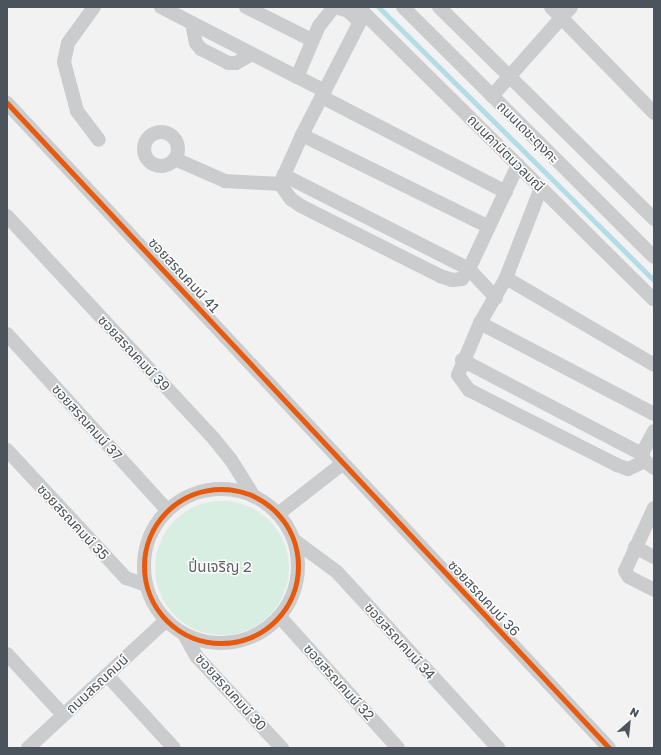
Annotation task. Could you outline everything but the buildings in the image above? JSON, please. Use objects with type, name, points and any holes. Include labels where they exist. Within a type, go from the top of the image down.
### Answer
[{"type":"street","points":[[94,7],[68,43],[64,62],[77,111],[99,140]]},
{"type":"street","points":[[161,7],[297,77],[323,94],[506,192]]},
{"type":"street","points":[[246,7],[312,40]]},
{"type":"street","points":[[297,77],[312,40],[335,7]]},
{"type":"street","name":"ถนนคานิตนวลมณี","points":[[335,7],[361,14],[518,165],[654,300]]},
{"type":"street","name":"ถนนเดชะตุงคะ","points":[[403,7],[654,257]]},
{"type":"street","name":"ถนนเดชะตุงคะ","points":[[439,7],[512,74],[654,219]]},
{"type":"street","points":[[551,7],[566,12],[654,113]]},
{"type":"street","points":[[492,96],[550,32],[566,12]]},
{"type":"street","points":[[361,14],[282,179],[291,199],[301,206],[440,276],[452,280],[462,279],[469,269],[518,165]]},
{"type":"street","points":[[192,23],[196,43],[201,49],[228,63],[236,63],[252,54]]},
{"type":"street","name":"ซอยสรณคมน์ 41","points":[[7,103],[342,464]]},
{"type":"street","points":[[302,135],[489,227]]},
{"type":"street","points":[[175,159],[225,181],[282,179],[469,269],[496,298]]},
{"type":"street","points":[[541,188],[506,278],[496,298],[480,323],[462,360],[458,375],[469,390],[622,467],[635,468],[647,461],[654,431]]},
{"type":"street","name":"ซอยสรณคมน์ 39","points":[[7,216],[218,444],[231,460],[253,495]]},
{"type":"street","points":[[506,278],[654,365]]},
{"type":"street","points":[[480,323],[654,414]]},
{"type":"street","name":"ซอยสรณคมน์ 37","points":[[7,334],[167,510]]},
{"type":"street","points":[[462,360],[647,461]]},
{"type":"street","name":"ซอยสรณคมน์ 35","points":[[7,450],[126,578],[146,585]]},
{"type":"street","points":[[278,514],[342,464]]},
{"type":"street","name":"ซอยสรณคมน์ 36","points":[[342,464],[609,748]]},
{"type":"street","points":[[208,489],[231,489],[253,495],[278,514],[295,541],[299,561],[297,581],[291,600],[280,617],[260,633],[235,642],[209,642],[184,634],[166,620],[153,604],[146,585],[143,565],[146,544],[154,526],[167,510],[186,496],[208,489]]},
{"type":"street","points":[[654,510],[624,571],[629,577],[654,590]]},
{"type":"street","name":"ซอยสรณคมน์ 34","points":[[295,541],[337,572],[498,748]]},
{"type":"street","points":[[635,547],[654,557]]},
{"type":"street","name":"ซอยสรณคมน์ 32","points":[[280,617],[398,748]]},
{"type":"street","name":"ถนนสรณคมน์","points":[[28,748],[166,620]]},
{"type":"street","name":"ซอยสรณคมน์ 30","points":[[184,634],[197,657],[282,748]]},
{"type":"street","points":[[7,654],[64,715]]},
{"type":"street","points":[[107,674],[174,748]]},
{"type":"green space","points":[[222,501],[248,506],[264,516],[274,526],[284,542],[289,568],[284,594],[274,610],[264,620],[248,630],[222,635],[196,630],[180,620],[170,610],[160,594],[155,568],[160,542],[170,526],[180,516],[196,506]]},
{"type":"waterway","points":[[379,7],[654,280]]},
{"type":"cycle path","points":[[7,103],[609,748]]},
{"type":"cycle path","points":[[213,489],[229,489],[251,495],[276,511],[292,536],[297,551],[298,566],[297,581],[292,596],[276,621],[264,630],[243,640],[229,643],[213,643],[199,640],[185,634],[172,626],[161,615],[147,588],[144,574],[144,558],[147,544],[153,530],[161,517],[172,506],[199,492],[213,489]]},
{"type":"district","name":"ปิ่นเจริญ 2","points":[[220,567]]}]
